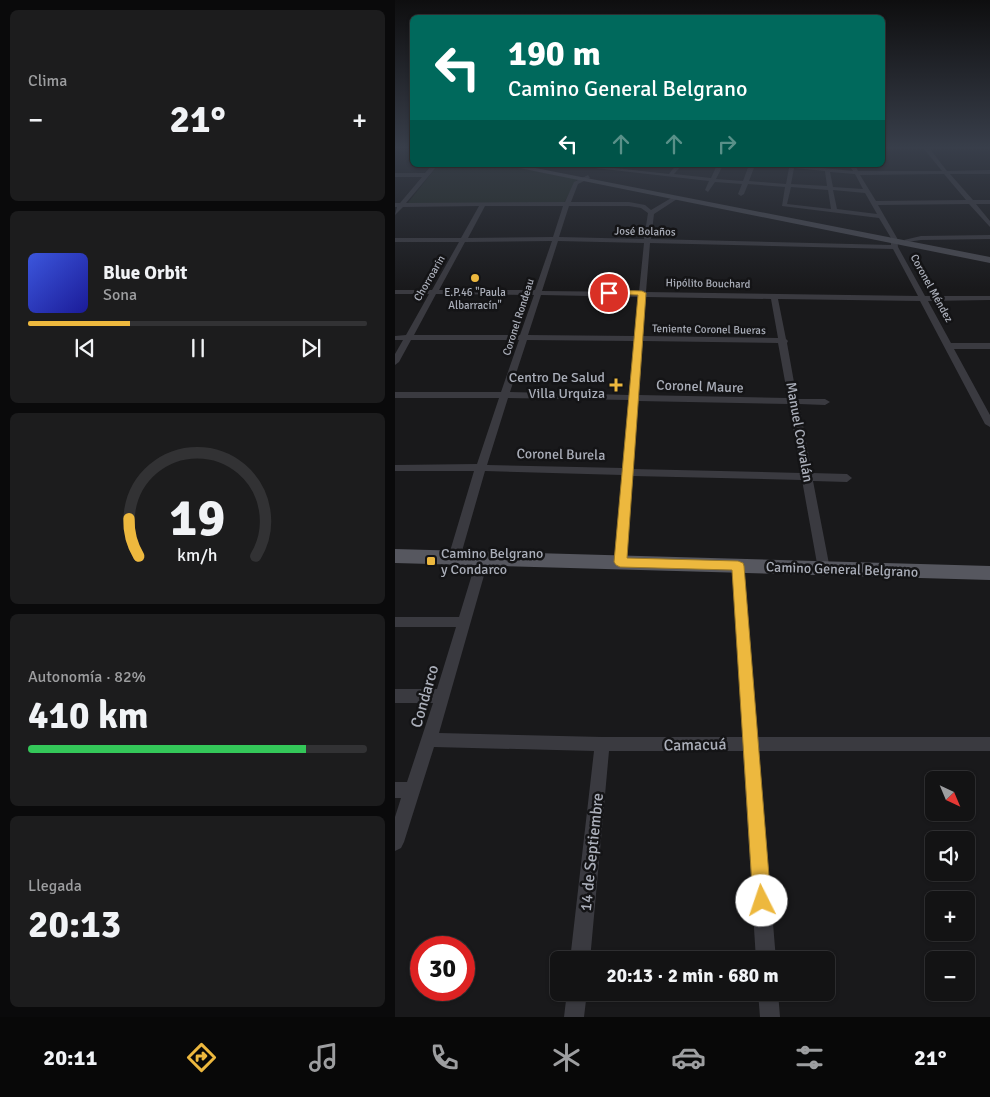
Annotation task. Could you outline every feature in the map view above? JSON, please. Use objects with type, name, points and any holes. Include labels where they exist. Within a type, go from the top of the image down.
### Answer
[{"type":"main road","points":[[654,193],[990,260]]},
{"type":"main road","points":[[658,193],[895,242],[907,240],[990,255]]},
{"type":"main road","name":"Camino General Belgrano","points":[[395,556],[990,573]]},
{"type":"street","points":[[395,213],[398,205],[409,193]]},
{"type":"street","name":"Coronel Rondeau","points":[[454,558],[481,467],[572,193]]},
{"type":"street","points":[[785,193],[783,204],[880,216]]},
{"type":"street","points":[[830,193],[833,211]]},
{"type":"street","name":"Coronel Méndez","points":[[868,193],[949,346],[985,407],[990,424]]},
{"type":"street","points":[[963,193],[990,225]]},
{"type":"street","points":[[651,213],[675,198]]},
{"type":"street","points":[[873,202],[990,202]]},
{"type":"street","name":"Chorroarin","points":[[395,362],[483,204]]},
{"type":"street","points":[[398,205],[636,205],[647,208],[651,213],[637,339],[620,562]]},
{"type":"street","points":[[907,240],[990,237]]},
{"type":"street","name":"José Bolaños","points":[[395,240],[556,239],[895,242]]},
{"type":"street","name":"Hipólito Bouchard","points":[[395,292],[538,291],[990,298]]},
{"type":"street","name":"Manuel Corvalán","points":[[774,296],[784,341],[824,569]]},
{"type":"street","name":"Teniente Coronel Bueras","points":[[395,338],[523,337],[784,341]]},
{"type":"street","points":[[949,346],[990,346]]},
{"type":"street","name":"Coronel Maure","points":[[395,395],[506,395],[825,402]]},
{"type":"street","name":"Coronel Burela","points":[[395,468],[481,467],[627,470],[847,478]]},
{"type":"street","name":"Condarco","points":[[395,842],[429,740],[483,558]]},
{"type":"street","points":[[738,566],[765,951]]},
{"type":"street","points":[[395,622],[464,622]]},
{"type":"street","points":[[395,696],[441,696]]},
{"type":"street","name":"Camacuá","points":[[429,740],[602,744],[990,744]]},
{"type":"street","name":"14 de Septiembre","points":[[581,951],[602,744]]},
{"type":"street","points":[[395,790],[412,790]]},
{"type":"street","points":[[574,1017],[576,1001]]},
{"type":"street","points":[[769,1001],[770,1017]]},
{"type":"shaded area","points":[[415,193],[569,193],[564,203],[407,204]]},
{"type":"place","name":"E.P.46 \"Paula Albarracín\"","points":[[475,278]]},
{"type":"place","name":"Centro De Salud Villa Urquiza","points":[[616,385]]},
{"type":"place","name":"Camino Belgrano y Condarco","points":[[431,561]]},
{"type":"route","points":[[609,293],[642,293],[620,562],[738,566],[762,901]]}]
